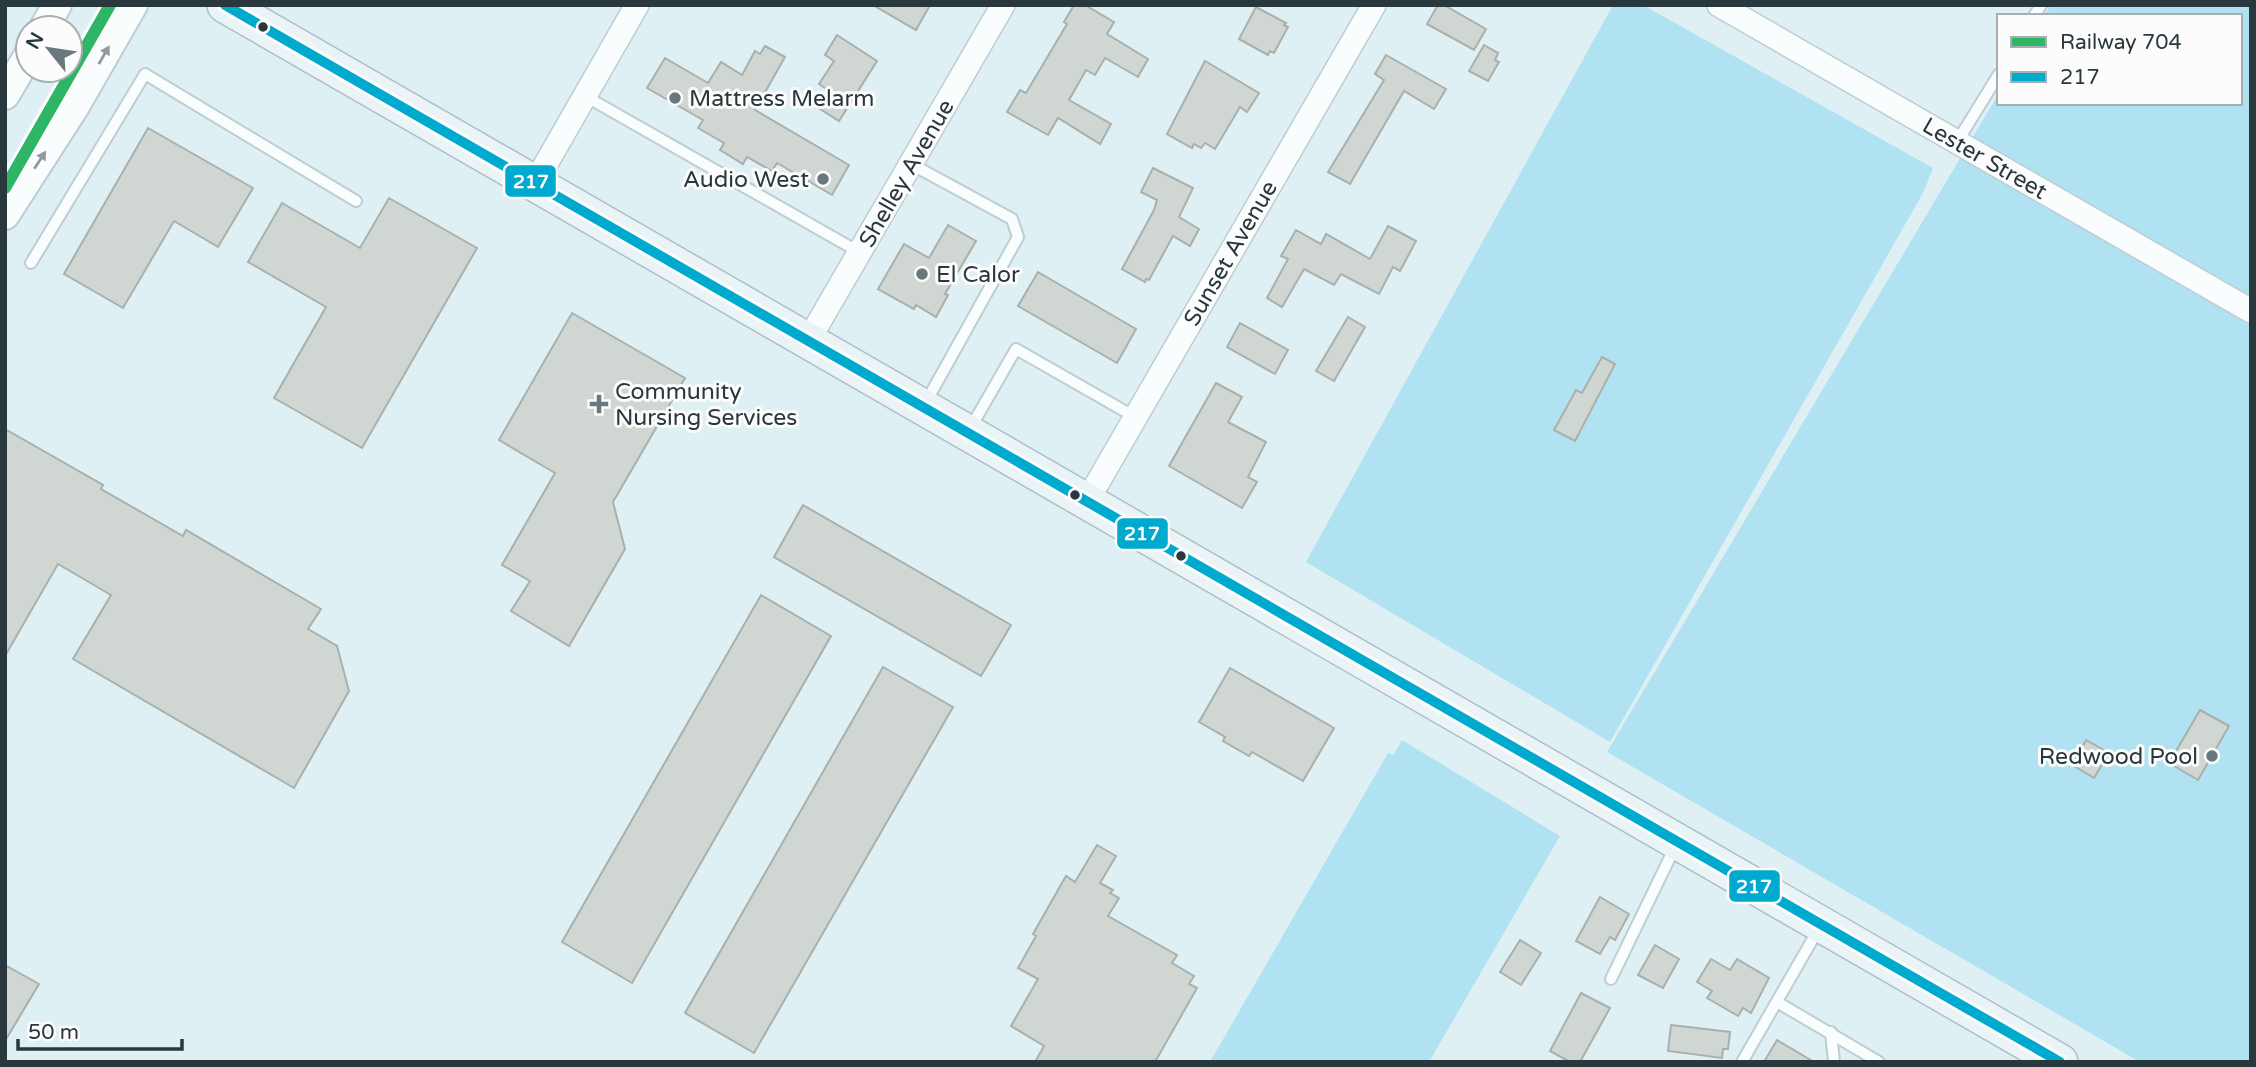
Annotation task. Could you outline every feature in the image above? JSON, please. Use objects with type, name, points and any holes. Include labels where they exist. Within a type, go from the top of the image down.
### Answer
[{"type":"main road","points":[[248,11],[535,183],[2060,1062]]},
{"type":"street","points":[[5,215],[75,106],[133,5]]},
{"type":"street","points":[[535,183],[637,5]]},
{"type":"street","name":"Shelley Avenue","points":[[808,341],[1003,5]]},
{"type":"street","name":"Sunset Avenue","points":[[1087,501],[1374,5]]},
{"type":"street","name":"Lester Street","points":[[1719,5],[2251,311]]},
{"type":"street","points":[[5,96],[14,80]]},
{"type":"lane","points":[[31,263],[145,74],[356,201]]},
{"type":"lane","points":[[1956,142],[1997,77]]},
{"type":"lane","points":[[585,96],[860,253]]},
{"type":"lane","points":[[911,164],[1012,219],[1018,237],[923,407]]},
{"type":"lane","points":[[968,433],[1016,349],[1135,417]]},
{"type":"lane","points":[[1611,979],[1678,842]]},
{"type":"lane","points":[[1742,1062],[1821,924]]},
{"type":"lane","points":[[1777,1002],[1879,1062]]},
{"type":"lane","points":[[1831,1032],[1834,1062]]},
{"type":"shaded area","points":[[1613,5],[1643,5],[1933,168],[1923,193],[1610,742],[1306,562]]},
{"type":"shaded area","points":[[2050,5],[2251,5],[2251,1062],[2140,1062],[1607,752],[1997,96],[1997,105],[2242,105],[2242,14],[2045,14]]},
{"type":"shaded area","points":[[1402,740],[1560,836],[1429,1062],[1210,1062],[1388,753],[1393,755]]},
{"type":"building","points":[[873,5],[930,5],[916,30]]},
{"type":"building","points":[[1074,5],[1085,5],[1114,22],[1107,34],[1148,59],[1138,77],[1105,58],[1095,75],[1086,70],[1069,100],[1111,124],[1100,144],[1058,118],[1048,135],[1007,112],[1020,90],[1026,93],[1067,24],[1064,22]]},
{"type":"building","points":[[1438,5],[1444,5],[1486,29],[1474,50],[1427,24]]},
{"type":"building","points":[[1256,7],[1286,23],[1284,25],[1288,27],[1274,53],[1270,51],[1268,55],[1239,39]]},
{"type":"building","points":[[837,35],[877,61],[839,121],[817,107],[828,90],[819,84],[834,61],[825,55]]},
{"type":"building","points":[[1484,45],[1498,53],[1495,60],[1499,62],[1488,81],[1469,71]]},
{"type":"building","points":[[765,46],[785,57],[755,110],[849,165],[832,195],[777,163],[772,171],[747,157],[743,164],[720,150],[724,143],[698,128],[703,120],[647,88],[665,58],[708,83],[721,62],[742,75],[755,51],[760,54]]},
{"type":"building","points":[[1386,55],[1446,89],[1434,109],[1404,91],[1350,184],[1328,172],[1384,80],[1375,74]]},
{"type":"building","points":[[1205,61],[1259,93],[1247,112],[1240,107],[1215,149],[1205,143],[1201,148],[1194,144],[1192,148],[1167,134]]},
{"type":"building","points":[[148,128],[253,188],[218,247],[174,221],[123,308],[64,274]]},
{"type":"building","points":[[1153,168],[1193,188],[1179,217],[1199,229],[1190,246],[1173,236],[1149,280],[1146,279],[1145,282],[1122,269],[1154,210],[1157,200],[1141,192]]},
{"type":"building","points":[[389,198],[477,248],[362,448],[274,398],[326,307],[248,262],[282,203],[360,248]]},
{"type":"building","name":"El Calor","points":[[948,225],[976,241],[945,294],[948,295],[936,317],[916,305],[914,309],[878,289],[904,244],[929,258]]},
{"type":"building","points":[[1388,226],[1416,241],[1400,271],[1393,267],[1379,294],[1341,274],[1334,285],[1304,269],[1282,307],[1267,298],[1288,259],[1281,256],[1296,230],[1321,244],[1326,234],[1370,259]]},
{"type":"building","points":[[1038,272],[1136,329],[1117,363],[1018,306]]},
{"type":"building","points":[[572,313],[685,378],[613,502],[625,549],[569,646],[511,611],[530,581],[502,565],[555,473],[499,440]]},
{"type":"building","points":[[1348,317],[1365,327],[1334,381],[1316,371]]},
{"type":"building","points":[[1240,323],[1288,350],[1275,374],[1227,347]]},
{"type":"building","points":[[1602,357],[1615,364],[1575,441],[1554,430],[1576,390],[1582,393]]},
{"type":"building","points":[[1216,383],[1242,397],[1228,422],[1266,442],[1248,477],[1257,482],[1242,508],[1169,466]]},
{"type":"building","points":[[5,429],[103,485],[101,489],[183,536],[186,530],[321,609],[308,629],[337,646],[349,691],[294,788],[73,659],[111,595],[58,564],[5,656]]},
{"type":"building","points":[[803,505],[1011,625],[981,676],[774,557]]},
{"type":"building","points":[[761,595],[831,636],[632,983],[562,942]]},
{"type":"building","points":[[883,667],[953,707],[754,1053],[685,1013]]},
{"type":"building","points":[[1230,668],[1334,728],[1303,781],[1252,752],[1249,756],[1223,741],[1225,737],[1199,722]]},
{"type":"building","points":[[2200,710],[2229,726],[2198,780],[2169,763]]},
{"type":"building","points":[[2086,740],[2109,753],[2094,778],[2072,765]]},
{"type":"building","points":[[1097,845],[1116,856],[1100,883],[1113,890],[1110,893],[1119,898],[1108,916],[1177,955],[1172,963],[1194,976],[1189,984],[1197,988],[1155,1062],[1035,1062],[1044,1046],[1011,1026],[1038,979],[1018,968],[1036,936],[1033,934],[1066,876],[1075,882]]},
{"type":"building","points":[[1600,897],[1629,914],[1615,940],[1610,937],[1600,954],[1576,941]]},
{"type":"building","points":[[1520,940],[1541,953],[1521,985],[1500,972]]},
{"type":"building","points":[[1655,945],[1679,959],[1663,988],[1638,975]]},
{"type":"building","points":[[1711,959],[1730,970],[1737,959],[1769,978],[1751,1013],[1743,1008],[1738,1016],[1707,998],[1712,991],[1697,982]]},
{"type":"building","points":[[5,965],[39,984],[5,1041]]},
{"type":"building","points":[[1581,993],[1610,1008],[1580,1062],[1570,1062],[1550,1051]]},
{"type":"building","points":[[1671,1025],[1730,1032],[1728,1049],[1723,1049],[1722,1058],[1668,1051]]},
{"type":"building","points":[[1777,1040],[1814,1062],[1764,1062]]},
{"type":"rail line","name":"704","points":[[5,188],[110,5]]},
{"type":"transit line","name":"217","points":[[225,5],[2060,1062]]},
{"type":"place","name":"Mattress Melarm","points":[[675,98]]},
{"type":"place","name":"Audio West","points":[[823,179]]},
{"type":"place","name":"El Calor","points":[[922,274]]},
{"type":"place","name":"Community Nursing Services","points":[[599,404]]},
{"type":"place","name":"Redwood Pool","points":[[2212,756]]}]
